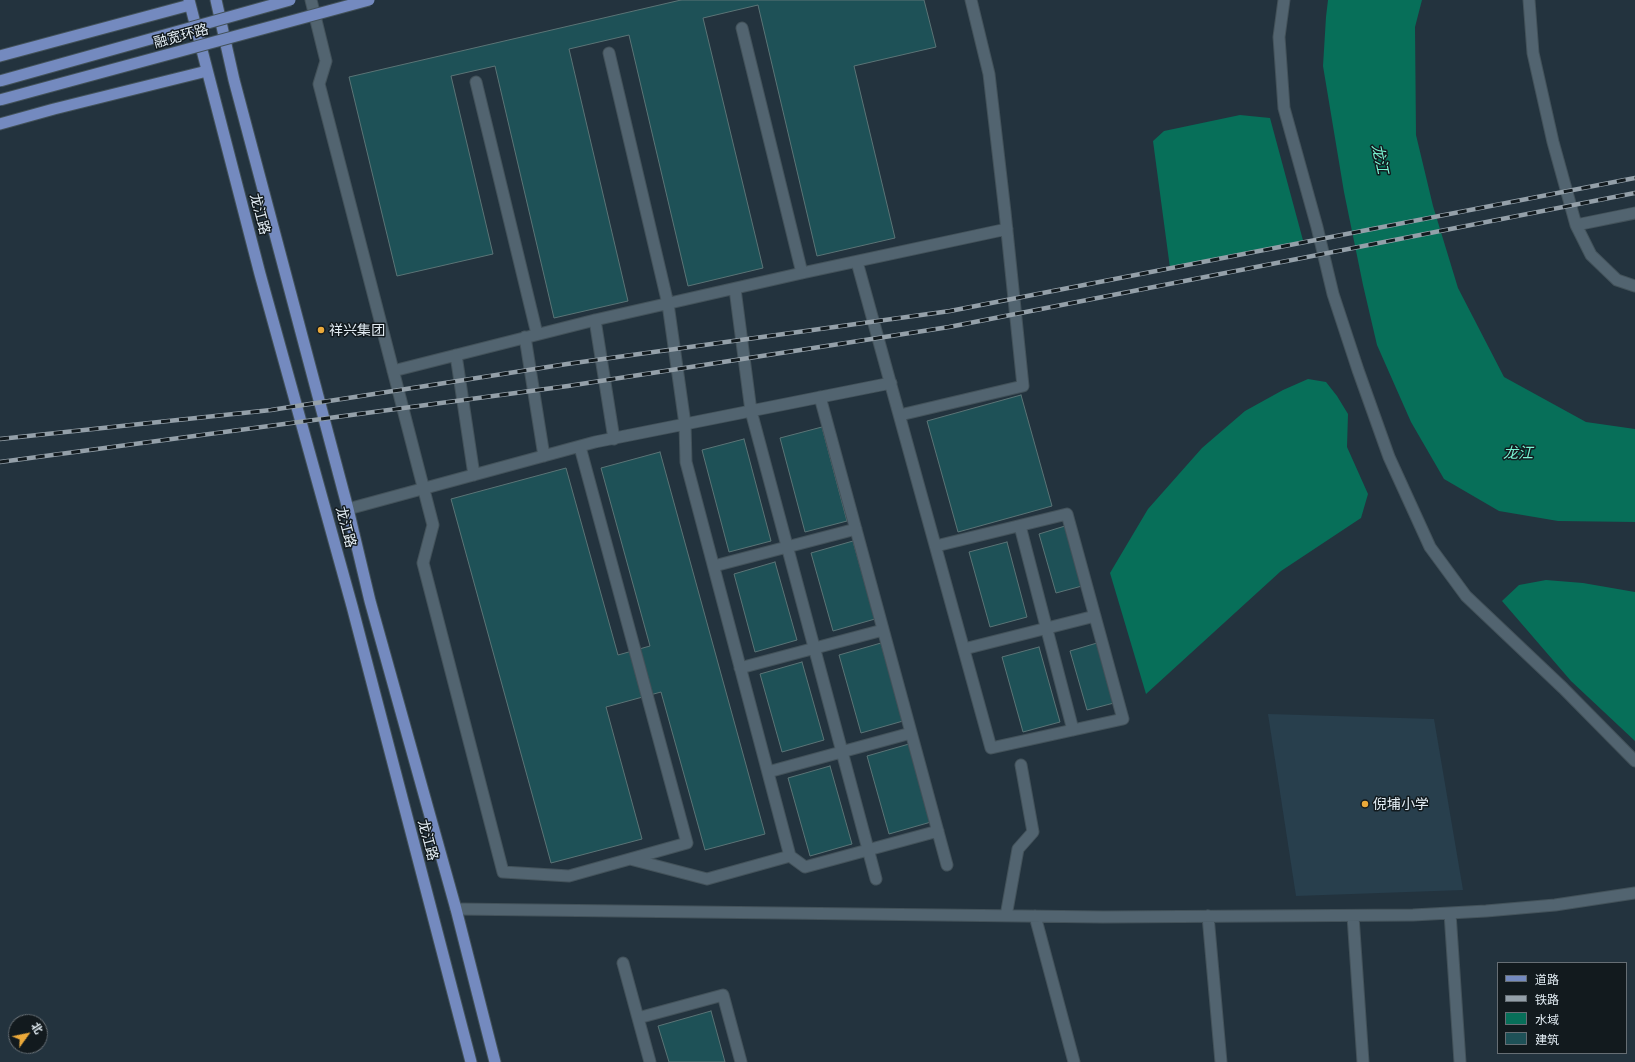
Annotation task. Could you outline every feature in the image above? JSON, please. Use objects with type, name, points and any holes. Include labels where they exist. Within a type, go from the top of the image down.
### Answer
[{"type":"main road","name":"龙江路","points":[[216,0],[234,80],[348,509],[370,600],[456,909],[495,1062]]},
{"type":"main road","name":"融宽环路","points":[[0,81],[290,0]]},
{"type":"main road","name":"融宽环路","points":[[0,100],[369,0]]},
{"type":"main road","name":"龙江路","points":[[189,3],[260,274],[352,606],[471,1062]]},
{"type":"main road","points":[[0,56],[189,3]]},
{"type":"main road","points":[[0,124],[207,71]]},
{"type":"street","points":[[311,0],[326,61],[319,84],[433,525],[423,563],[503,872],[569,876],[687,843],[580,447]]},
{"type":"street","points":[[900,415],[1023,386],[989,74],[971,0]]},
{"type":"street","points":[[1284,0],[1279,37],[1284,108],[1317,227],[1333,294],[1389,457],[1430,547],[1466,596],[1564,688],[1635,761]]},
{"type":"street","points":[[1529,0],[1533,53],[1553,142],[1576,225],[1591,255],[1617,280],[1635,286]]},
{"type":"street","points":[[742,28],[802,273]]},
{"type":"street","points":[[609,53],[668,304],[685,424],[686,462],[790,856],[805,867],[938,831]]},
{"type":"street","points":[[476,82],[538,334]]},
{"type":"street","points":[[1576,225],[1635,213]]},
{"type":"street","points":[[393,371],[595,320],[802,273],[1007,229]]},
{"type":"street","points":[[857,262],[991,748],[1123,719],[1067,514],[936,546]]},
{"type":"street","points":[[735,289],[751,411],[876,879]]},
{"type":"street","points":[[595,320],[614,439]]},
{"type":"street","points":[[525,337],[544,456]]},
{"type":"street","points":[[456,355],[474,475]]},
{"type":"street","points":[[348,509],[544,456],[614,439],[891,383]]},
{"type":"street","points":[[820,397],[947,865]]},
{"type":"street","points":[[1020,526],[1073,730]]},
{"type":"street","points":[[714,566],[856,529]]},
{"type":"street","points":[[964,649],[1095,616]]},
{"type":"street","points":[[740,668],[883,630]]},
{"type":"street","points":[[768,772],[911,733]]},
{"type":"street","points":[[1006,916],[1018,849],[1033,832],[1021,766]]},
{"type":"street","points":[[629,859],[707,879],[790,856]]},
{"type":"street","points":[[456,909],[1006,916],[1353,916],[1450,913],[1555,904],[1635,893]]},
{"type":"street","points":[[1450,913],[1460,1062]]},
{"type":"street","points":[[1035,916],[1074,1062]]},
{"type":"street","points":[[1208,916],[1221,1062]]},
{"type":"street","points":[[1353,916],[1363,1062]]},
{"type":"street","points":[[623,963],[650,1062]]},
{"type":"street","points":[[638,1018],[723,995],[741,1062]]},
{"type":"shaded area","name":"倪埔小学","points":[[1268,714],[1434,719],[1463,890],[1296,896]]},
{"type":"water","name":"龙江","points":[[1328,0],[1422,0],[1415,27],[1416,135],[1433,206],[1458,288],[1504,377],[1586,422],[1635,429],[1635,522],[1558,521],[1499,511],[1444,479],[1411,422],[1377,345],[1344,192],[1323,66]]},
{"type":"water","points":[[1240,115],[1270,118],[1304,244],[1170,268],[1153,141],[1164,131]]},
{"type":"water","points":[[1308,379],[1326,382],[1348,414],[1347,447],[1368,494],[1361,518],[1281,571],[1146,694],[1110,573],[1148,509],[1202,448],[1245,411],[1283,390]]},
{"type":"water","points":[[1546,580],[1583,583],[1635,592],[1635,741],[1571,681],[1502,601],[1519,585]]},
{"type":"building","points":[[681,0],[924,0],[936,47],[854,66],[895,238],[817,256],[758,5],[703,18],[763,268],[688,286],[629,35],[569,49],[628,301],[554,318],[495,66],[451,76],[493,254],[397,276],[349,77]]},
{"type":"building","points":[[1021,395],[1052,506],[958,532],[927,421]]},
{"type":"building","points":[[822,427],[847,521],[805,532],[780,438]]},
{"type":"building","points":[[744,439],[771,541],[729,552],[702,450]]},
{"type":"building","points":[[660,452],[765,834],[705,850],[661,692],[606,707],[642,839],[551,863],[451,499],[566,468],[618,655],[650,646],[601,468]]},
{"type":"building","points":[[1065,526],[1082,586],[1056,593],[1039,534]]},
{"type":"building","points":[[853,541],[875,619],[833,631],[811,553]]},
{"type":"building","points":[[1007,542],[1027,617],[990,627],[969,552]]},
{"type":"building","points":[[775,562],[797,640],[755,652],[734,574]]},
{"type":"building","points":[[881,643],[903,721],[861,733],[839,655]]},
{"type":"building","points":[[1097,643],[1114,703],[1087,710],[1070,651]]},
{"type":"building","points":[[1039,647],[1060,722],[1023,732],[1002,657]]},
{"type":"building","points":[[802,662],[824,740],[782,752],[760,674]]},
{"type":"building","points":[[909,744],[931,822],[889,834],[867,756]]},
{"type":"building","points":[[830,766],[852,844],[810,856],[788,778]]},
{"type":"building","points":[[711,1011],[725,1062],[669,1062],[658,1026]]},
{"type":"railway","points":[[0,439],[271,410],[567,364],[950,311],[1635,178]]},
{"type":"railway","points":[[0,462],[568,386],[949,327],[1635,193]]},
{"type":"place","name":"祥兴集团","points":[[321,330]]},
{"type":"place","name":"倪埔小学","points":[[1365,804]]}]
